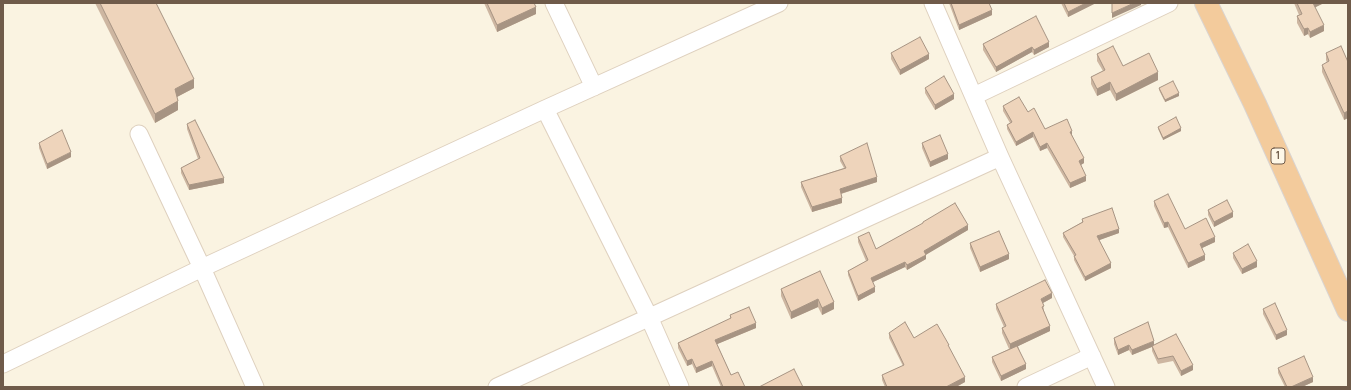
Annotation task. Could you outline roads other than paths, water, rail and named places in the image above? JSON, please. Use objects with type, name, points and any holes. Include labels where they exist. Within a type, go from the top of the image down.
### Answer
[{"type":"highway","name":"1","points":[[1206,3],[1255,104],[1348,310]]},
{"type":"street","points":[[554,3],[594,87]]},
{"type":"street","points":[[3,364],[202,268],[545,109],[779,3]]},
{"type":"street","points":[[933,3],[1000,157],[1106,387]]},
{"type":"street","points":[[974,96],[1169,3]]},
{"type":"street","points":[[545,109],[648,317],[680,387]]},
{"type":"street","points":[[139,134],[202,268],[255,387]]},
{"type":"street","points":[[497,387],[1000,157]]},
{"type":"street","points":[[1026,387],[1092,356]]}]
